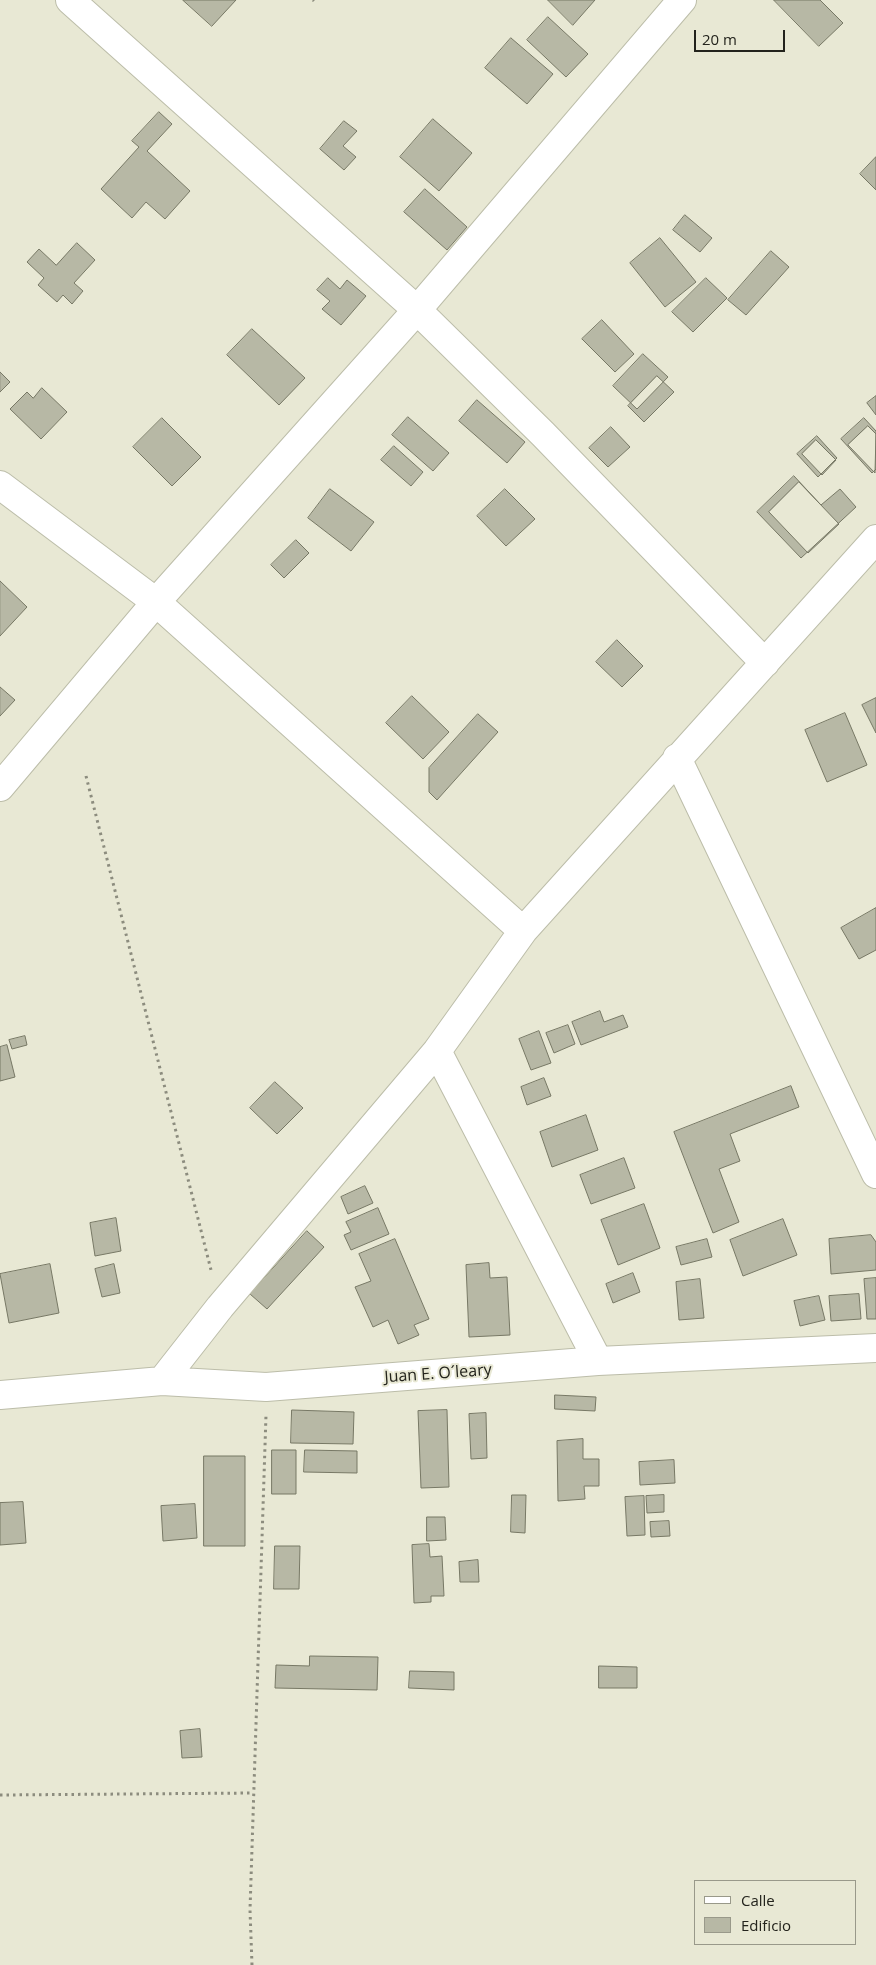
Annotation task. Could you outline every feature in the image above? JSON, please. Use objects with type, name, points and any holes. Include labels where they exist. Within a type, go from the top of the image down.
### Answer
[{"type":"street","points":[[70,0],[417,310],[543,434],[765,663]]},
{"type":"street","points":[[0,787],[156,602],[417,310],[682,0]]},
{"type":"street","points":[[0,486],[156,602],[523,931]]},
{"type":"street","points":[[162,1381],[220,1307],[438,1051],[523,931],[876,539]]},
{"type":"street","points":[[677,758],[876,1174]]},
{"type":"street","points":[[438,1051],[598,1361]]},
{"type":"street","name":"Juan E. O´leary","points":[[0,1395],[162,1381],[266,1387],[598,1361],[876,1348]]},
{"type":"path","points":[[86,776],[220,1307]]},
{"type":"path","points":[[252,1965],[250,1910],[266,1387]]},
{"type":"path","points":[[0,1795],[253,1793]]},
{"type":"building","points":[[183,0],[236,0],[212,26]]},
{"type":"building","points":[[548,0],[595,0],[573,25]]},
{"type":"building","points":[[774,0],[820,0],[843,23],[819,46]]},
{"type":"building","points":[[548,17],[588,54],[566,77],[527,40]]},
{"type":"building","points":[[511,38],[553,74],[527,104],[485,68]]},
{"type":"building","points":[[159,112],[172,124],[147,151],[190,191],[165,219],[146,202],[132,218],[101,189],[139,147],[132,141]]},
{"type":"building","points":[[433,119],[472,153],[439,191],[400,157]]},
{"type":"building","points":[[344,121],[357,131],[343,146],[356,157],[344,170],[320,149]]},
{"type":"building","points":[[876,157],[876,190],[860,174]]},
{"type":"building","points":[[425,189],[467,227],[447,250],[404,212]]},
{"type":"building","points":[[685,215],[712,238],[700,252],[673,230]]},
{"type":"building","points":[[660,238],[696,282],[665,307],[630,263]]},
{"type":"building","points":[[77,243],[95,260],[74,283],[83,291],[72,304],[63,295],[57,302],[38,285],[44,278],[27,262],[39,249],[56,265]]},
{"type":"building","points":[[771,251],[789,267],[746,315],[728,300]]},
{"type":"building","points":[[328,278],[340,289],[347,280],[366,296],[341,325],[322,309],[330,301],[317,290]]},
{"type":"building","points":[[706,278],[727,298],[693,332],[672,312]]},
{"type":"building","points":[[602,320],[634,354],[615,372],[582,339]]},
{"type":"building","points":[[252,329],[305,378],[279,405],[227,355]]},
{"type":"building","points":[[643,354],[668,377],[637,409],[613,386]]},
{"type":"building","points":[[0,372],[10,382],[0,392]]},
{"type":"building","points":[[657,376],[674,392],[644,422],[628,406]]},
{"type":"building","points":[[42,388],[67,412],[41,439],[10,409],[27,392],[33,398]]},
{"type":"building","points":[[876,396],[876,415],[867,403]]},
{"type":"building","points":[[477,400],[525,442],[507,463],[459,421]]},
{"type":"building","points":[[408,417],[449,453],[433,471],[392,435]]},
{"type":"building","points":[[162,418],[201,457],[172,486],[133,447]]},
{"type":"building","points":[[864,418],[876,431],[876,469],[872,473],[841,439]]},
{"type":"building","points":[[868,426],[876,434],[875,473],[848,445]]},
{"type":"building","points":[[611,427],[630,447],[608,467],[589,448]]},
{"type":"building","points":[[817,436],[837,458],[818,477],[797,454]]},
{"type":"building","points":[[816,440],[836,460],[822,475],[802,454]]},
{"type":"building","points":[[394,446],[423,472],[411,486],[381,460]]},
{"type":"building","points":[[794,476],[821,505],[840,489],[856,507],[801,558],[757,512]]},
{"type":"building","points":[[799,482],[839,524],[808,553],[769,512]]},
{"type":"building","points":[[330,489],[374,522],[351,551],[308,518]]},
{"type":"building","points":[[505,489],[535,519],[506,546],[477,516]]},
{"type":"building","points":[[296,540],[309,553],[284,578],[271,565]]},
{"type":"building","points":[[0,581],[27,607],[0,636]]},
{"type":"building","points":[[617,640],[643,666],[622,687],[596,662]]},
{"type":"building","points":[[0,687],[15,700],[0,716]]},
{"type":"building","points":[[412,696],[449,732],[423,759],[386,723]]},
{"type":"building","points":[[876,698],[876,733],[862,705]]},
{"type":"building","points":[[845,713],[867,765],[827,782],[805,730]]},
{"type":"building","points":[[478,714],[498,732],[437,800],[429,792],[429,768]]},
{"type":"building","points":[[876,908],[876,950],[859,959],[841,928]]},
{"type":"building","points":[[600,1011],[604,1022],[623,1015],[628,1027],[581,1045],[572,1022]]},
{"type":"building","points":[[568,1025],[575,1044],[554,1053],[546,1033]]},
{"type":"building","points":[[539,1031],[551,1063],[531,1070],[519,1039]]},
{"type":"building","points":[[25,1036],[27,1045],[12,1049],[9,1040]]},
{"type":"building","points":[[7,1045],[15,1077],[0,1081],[0,1047]]},
{"type":"building","points":[[544,1078],[551,1096],[527,1105],[521,1087]]},
{"type":"building","points":[[275,1082],[303,1108],[277,1134],[250,1108]]},
{"type":"building","points":[[791,1086],[799,1107],[730,1134],[740,1161],[719,1169],[739,1222],[713,1233],[674,1132]]},
{"type":"building","points":[[586,1115],[598,1150],[552,1167],[540,1132]]},
{"type":"building","points":[[624,1158],[635,1188],[591,1204],[580,1175]]},
{"type":"building","points":[[365,1186],[373,1203],[348,1214],[341,1197]]},
{"type":"building","points":[[644,1204],[660,1248],[618,1265],[601,1220]]},
{"type":"building","points":[[378,1208],[389,1234],[351,1250],[344,1235],[351,1232],[346,1222]]},
{"type":"building","points":[[116,1218],[121,1251],[95,1256],[90,1223]]},
{"type":"building","points":[[783,1219],[797,1255],[743,1276],[730,1240]]},
{"type":"building","points":[[307,1231],[324,1247],[267,1309],[250,1294]]},
{"type":"building","points":[[871,1235],[876,1242],[876,1270],[831,1274],[829,1239]]},
{"type":"building","points":[[395,1239],[429,1319],[414,1325],[419,1335],[398,1344],[388,1320],[373,1327],[355,1287],[371,1281],[359,1254]]},
{"type":"building","points":[[707,1239],[712,1257],[681,1265],[676,1247]]},
{"type":"building","points":[[489,1263],[490,1278],[507,1277],[510,1335],[469,1337],[466,1265]]},
{"type":"building","points":[[50,1264],[59,1313],[9,1323],[0,1274]]},
{"type":"building","points":[[114,1264],[120,1293],[102,1297],[95,1269]]},
{"type":"building","points":[[633,1273],[640,1292],[613,1303],[606,1284]]},
{"type":"building","points":[[876,1278],[876,1319],[867,1319],[864,1279]]},
{"type":"building","points":[[700,1279],[704,1318],[679,1320],[676,1282]]},
{"type":"building","points":[[859,1294],[861,1319],[831,1321],[829,1296]]},
{"type":"building","points":[[819,1296],[825,1320],[800,1326],[794,1301]]},
{"type":"building","points":[[555,1395],[596,1397],[595,1411],[555,1409]]},
{"type":"building","points":[[292,1410],[354,1412],[353,1444],[291,1443]]},
{"type":"building","points":[[447,1410],[449,1487],[421,1488],[418,1411]]},
{"type":"building","points":[[486,1413],[487,1458],[471,1459],[469,1414]]},
{"type":"building","points":[[583,1439],[583,1459],[599,1459],[599,1486],[584,1486],[585,1499],[558,1501],[557,1441]]},
{"type":"building","points":[[272,1450],[296,1450],[296,1494],[272,1494]]},
{"type":"building","points":[[305,1450],[357,1451],[357,1473],[304,1472]]},
{"type":"building","points":[[204,1456],[245,1456],[245,1546],[204,1546]]},
{"type":"building","points":[[674,1460],[675,1483],[640,1485],[639,1462]]},
{"type":"building","points":[[512,1495],[526,1495],[525,1533],[511,1532]]},
{"type":"building","points":[[664,1495],[664,1512],[647,1513],[646,1496]]},
{"type":"building","points":[[644,1496],[645,1535],[627,1536],[625,1497]]},
{"type":"building","points":[[23,1502],[26,1543],[0,1545],[0,1503]]},
{"type":"building","points":[[195,1504],[197,1538],[163,1541],[161,1506]]},
{"type":"building","points":[[427,1517],[445,1517],[446,1540],[427,1541]]},
{"type":"building","points":[[669,1521],[670,1536],[651,1537],[650,1522]]},
{"type":"building","points":[[429,1544],[430,1557],[442,1556],[444,1596],[431,1596],[431,1602],[414,1603],[412,1545]]},
{"type":"building","points":[[275,1546],[300,1546],[299,1589],[274,1589]]},
{"type":"building","points":[[478,1560],[479,1582],[460,1582],[459,1562]]},
{"type":"building","points":[[310,1656],[378,1657],[377,1690],[275,1688],[276,1665],[309,1666]]},
{"type":"building","points":[[599,1666],[637,1667],[637,1688],[599,1688]]},
{"type":"building","points":[[410,1671],[454,1672],[454,1690],[409,1688]]},
{"type":"building","points":[[200,1729],[202,1757],[182,1758],[180,1731]]}]
